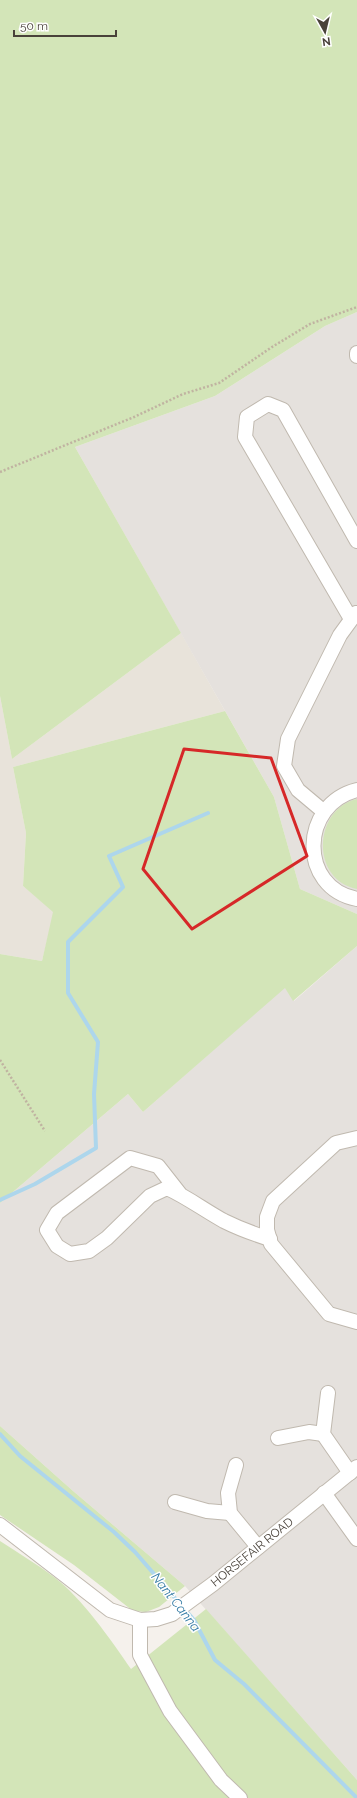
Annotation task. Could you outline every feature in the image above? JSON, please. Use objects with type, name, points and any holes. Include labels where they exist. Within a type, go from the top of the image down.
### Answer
[{"type":"street","points":[[323,811],[298,790],[284,766],[288,739],[319,674],[340,636],[354,615],[245,437],[247,417],[268,404],[283,410],[357,541]]},
{"type":"street","points":[[357,790],[348,792],[334,800],[323,811],[316,824],[313,839],[313,854],[318,869],[326,881],[338,891],[357,899]]},
{"type":"street","points":[[357,1138],[336,1143],[273,1201],[267,1217],[267,1230],[271,1244],[329,1314],[357,1322]]},
{"type":"street","points":[[180,1194],[158,1166],[130,1158],[57,1213],[47,1230],[57,1246],[70,1254],[89,1251],[107,1238],[150,1196],[167,1188],[180,1194],[224,1221],[248,1232],[270,1239]]},
{"type":"street","points":[[323,1434],[328,1393]]},
{"type":"street","points":[[278,1438],[309,1432],[323,1434],[354,1470]]},
{"type":"street","points":[[236,1465],[228,1493],[230,1513],[258,1547]]},
{"type":"street","name":"HORSEFAIR ROAD","points":[[140,1620],[156,1619],[172,1614],[213,1584],[354,1470]]},
{"type":"street","points":[[324,1493],[354,1530]]},
{"type":"street","points":[[175,1502],[206,1511],[230,1513]]},
{"type":"street","points":[[0,1526],[110,1610],[140,1620],[140,1655],[170,1711],[221,1780],[240,1798]]},
{"type":"path","points":[[0,472],[134,417],[183,394],[219,383],[272,347],[310,324],[357,307]]},
{"type":"path","points":[[0,1060],[45,1131]]},
{"type":"highlighted area","points":[[184,749],[271,758],[307,856],[192,929],[143,869]]},
{"type":"shaded area","points":[[357,312],[357,914],[300,889],[274,797],[75,447],[215,396],[325,326]]},
{"type":"shaded area","points":[[181,633],[225,711],[13,767],[26,833],[23,886],[54,912],[42,961],[0,954],[0,696],[12,759]]},
{"type":"shaded area","points":[[357,946],[357,1780],[185,1586],[73,1491],[0,1426],[0,1203],[128,1094],[143,1112],[285,987],[294,1001]]},
{"type":"green space","points":[[0,0],[357,0],[357,312],[325,326],[215,396],[75,447],[181,633],[12,759],[0,696]]},
{"type":"green space","points":[[225,711],[274,797],[300,889],[357,914],[357,946],[293,1001],[285,988],[143,1112],[128,1094],[0,1203],[0,954],[42,961],[53,912],[23,886],[26,833],[13,767]]},
{"type":"green space","points":[[357,799],[357,889],[342,883],[331,873],[325,859],[323,844],[325,829],[332,816],[342,805]]},
{"type":"green space","points":[[0,1426],[73,1491],[185,1586],[159,1607],[146,1612],[133,1611],[74,1565],[0,1515]]},
{"type":"green space","points":[[0,1541],[65,1586],[96,1620],[131,1669],[206,1609],[357,1780],[357,1798],[0,1798]]},
{"type":"waterway","points":[[0,1200],[35,1184],[96,1148],[94,1094],[98,1042],[68,993],[68,942],[123,887],[109,856],[208,813]]},
{"type":"waterway","name":"Nant Canna","points":[[0,1434],[20,1456],[114,1532],[135,1552],[194,1620],[215,1660],[244,1684],[357,1798]]}]
